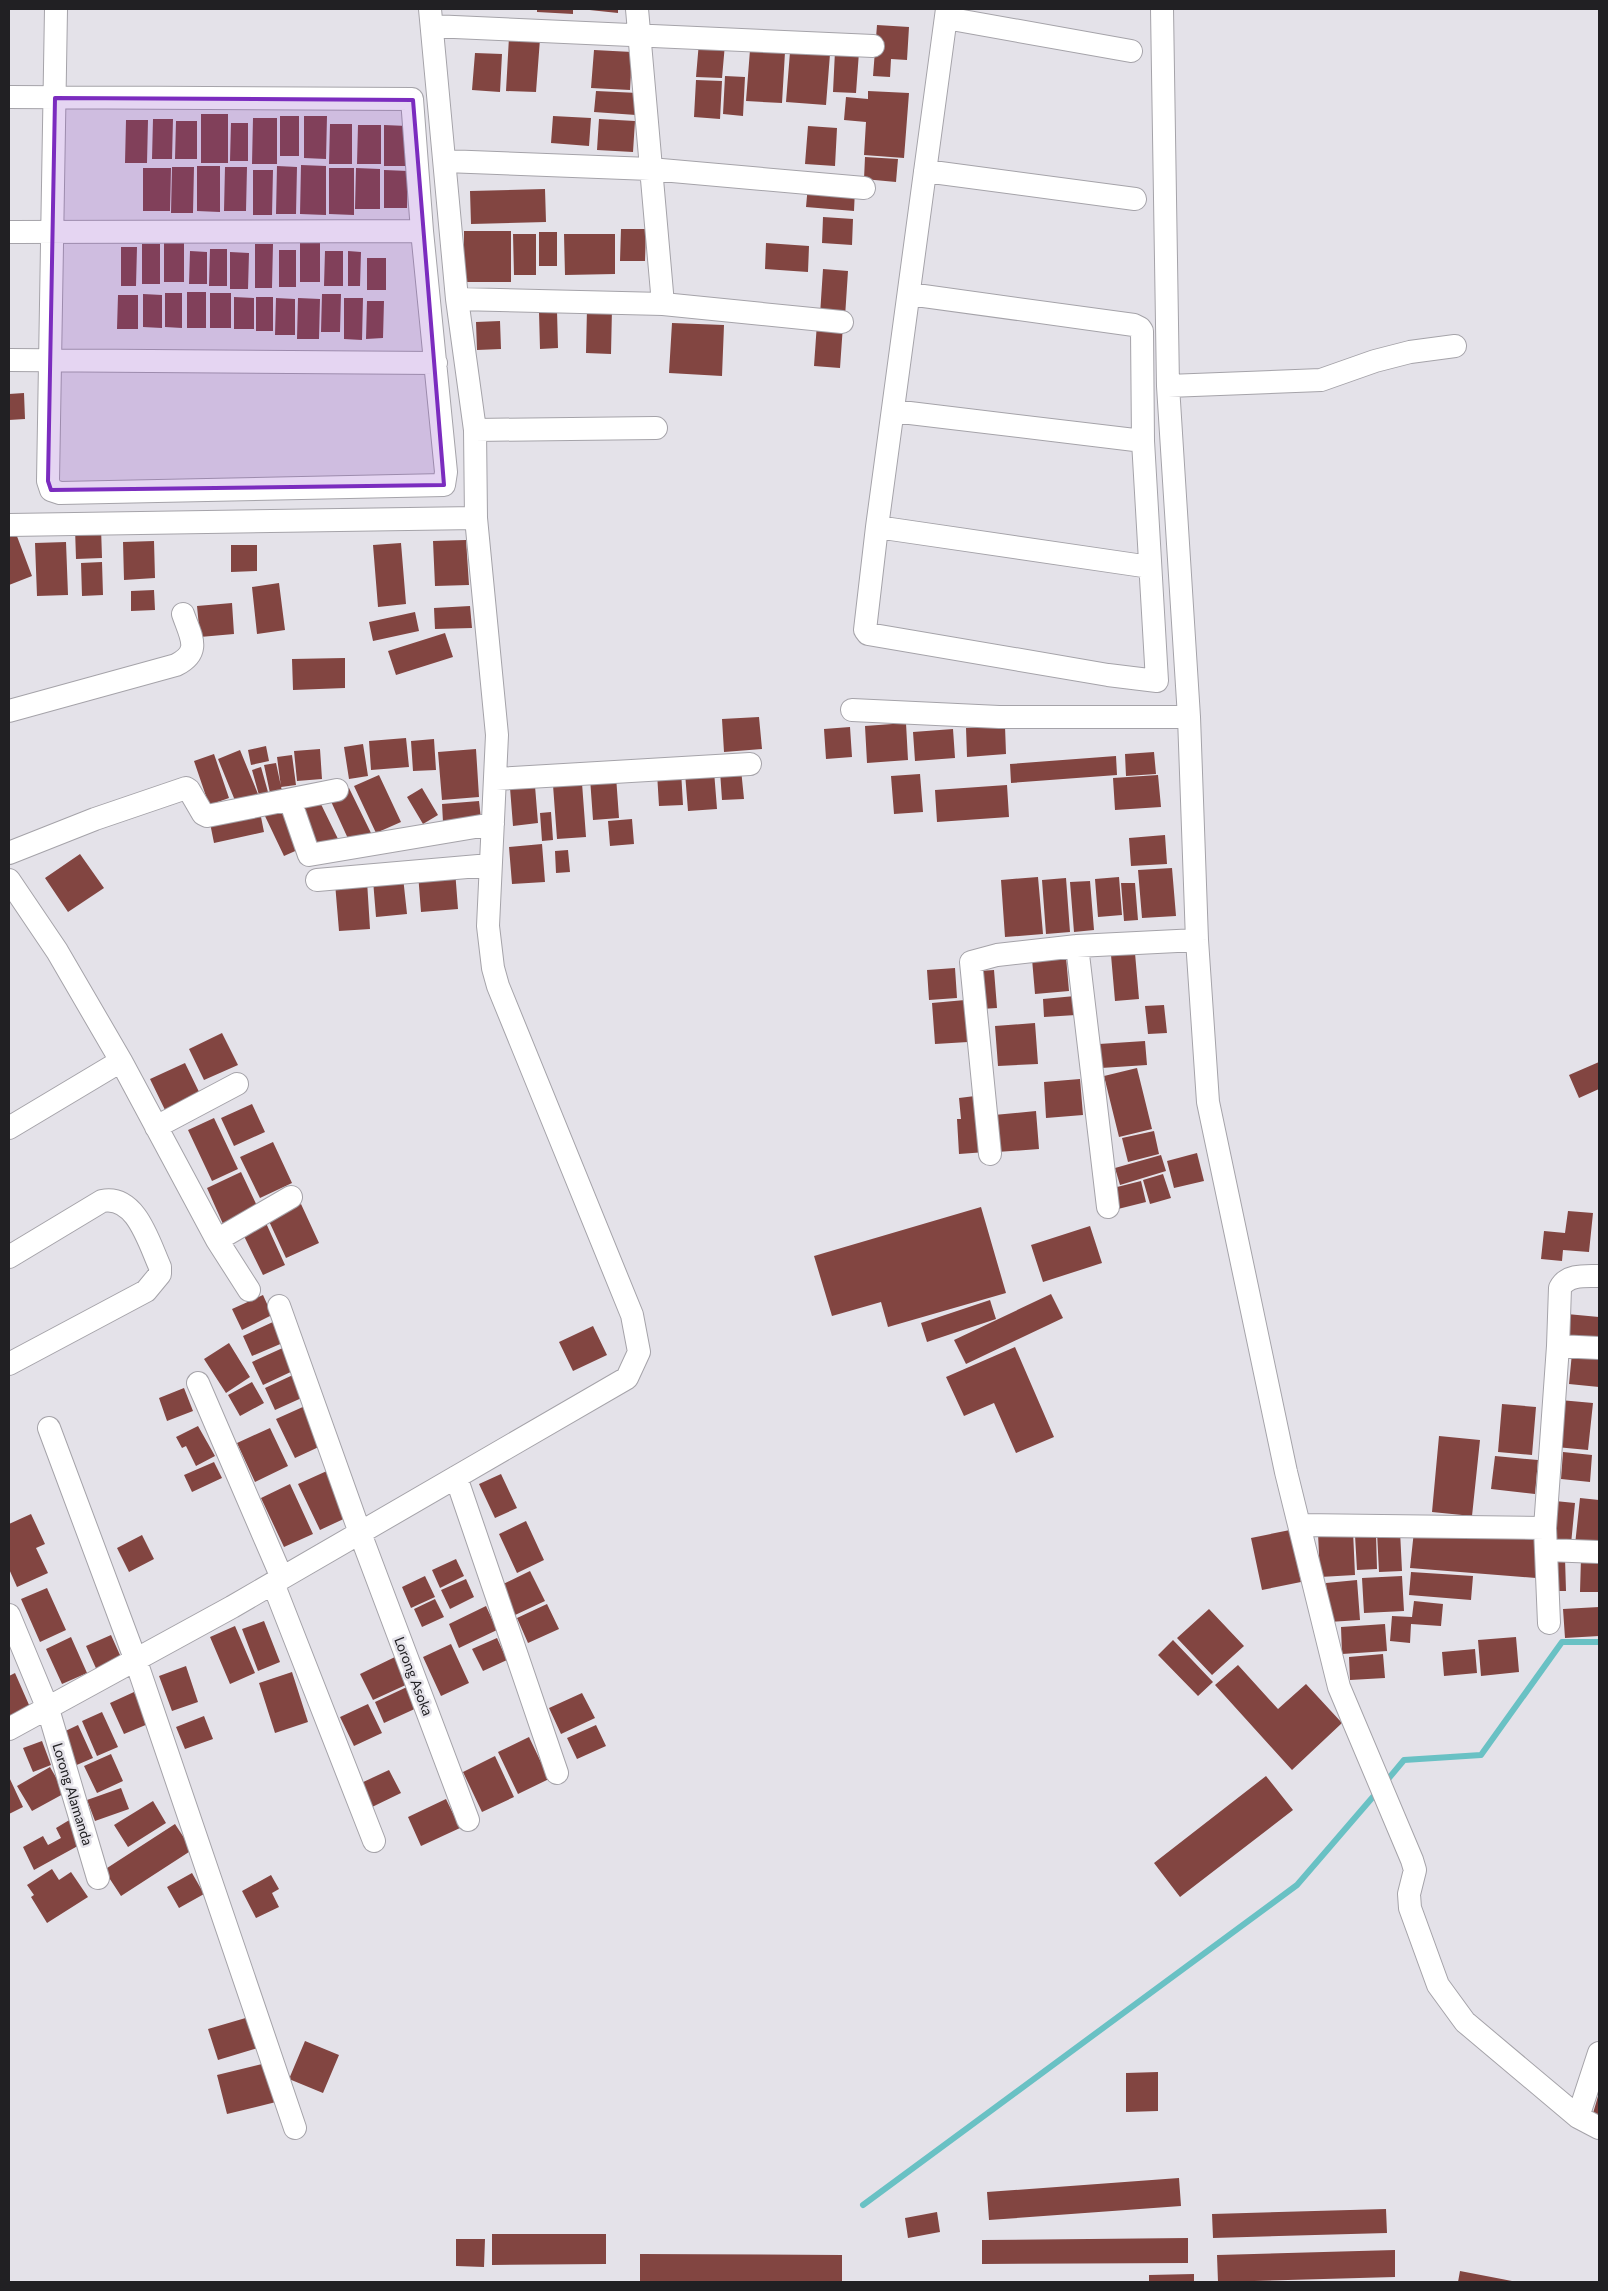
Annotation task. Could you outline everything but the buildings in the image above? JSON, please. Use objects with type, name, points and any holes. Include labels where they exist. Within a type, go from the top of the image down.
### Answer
[{"type":"street","points":[[9,98],[55,98],[412,100],[422,231],[446,472],[444,485],[60,493],[51,490],[48,481],[51,361],[52,233],[55,98],[56,9]]},
{"type":"street","points":[[637,9],[663,304]]},
{"type":"street","points":[[1162,9],[1168,386],[1189,717],[1196,940],[1208,1102],[1286,1472],[1339,1688],[1415,1870],[1409,1894],[1410,1908],[1438,1985],[1465,2022],[1578,2116],[1599,2128]]},
{"type":"street","points":[[909,294],[1138,326],[1142,331],[1143,441],[1158,675],[1156,681],[1108,675],[868,634],[865,628],[877,527],[946,14],[1131,51]]},
{"type":"street","points":[[9,1729],[136,1661],[278,1581],[627,1378],[638,1352],[632,1316],[498,986],[493,968],[488,926],[497,735],[476,518],[475,430],[457,299],[431,17],[638,35],[873,46]]},
{"type":"street","points":[[444,161],[650,169],[864,188]]},
{"type":"street","points":[[925,171],[1135,199]]},
{"type":"street","points":[[9,232],[422,231]]},
{"type":"street","points":[[457,299],[663,304],[842,322]]},
{"type":"street","points":[[1168,386],[1321,380],[1375,361],[1410,352],[1455,346]]},
{"type":"street","points":[[9,360],[436,363]]},
{"type":"street","points":[[893,411],[1143,441]]},
{"type":"street","points":[[475,430],[656,428]]},
{"type":"street","points":[[9,525],[476,518]]},
{"type":"street","points":[[877,527],[1150,567]]},
{"type":"street","points":[[9,711],[176,665],[186,660],[192,653],[192,642],[183,614]]},
{"type":"street","points":[[852,710],[1018,717],[1189,717]]},
{"type":"street","points":[[496,779],[750,764]]},
{"type":"street","points":[[9,853],[95,819],[186,788],[203,814],[207,816],[338,790]]},
{"type":"street","points":[[290,800],[308,855],[493,824]]},
{"type":"street","points":[[317,880],[490,865]]},
{"type":"street","points":[[9,880],[57,951],[121,1061],[217,1240],[249,1290]]},
{"type":"street","points":[[990,1154],[971,962],[996,955],[1077,946],[1196,940]]},
{"type":"street","points":[[1077,946],[1108,1207]]},
{"type":"street","points":[[9,1128],[121,1061]]},
{"type":"street","points":[[156,1127],[237,1084]]},
{"type":"street","points":[[217,1240],[291,1197]]},
{"type":"street","points":[[9,1257],[102,1200],[111,1199],[123,1202],[134,1214],[160,1268],[160,1274],[146,1291],[9,1364]]},
{"type":"street","points":[[1549,1623],[1546,1539],[1560,1288],[1562,1284],[1578,1276],[1599,1276]]},
{"type":"street","name":"Lorong Asoka","points":[[279,1306],[360,1533],[468,1820]]},
{"type":"street","points":[[1558,1346],[1599,1348]]},
{"type":"street","points":[[198,1383],[278,1581],[374,1841]]},
{"type":"street","points":[[49,1428],[136,1661],[295,2128]]},
{"type":"street","points":[[456,1477],[557,1773]]},
{"type":"street","points":[[1300,1525],[1546,1539],[1599,1552]]},
{"type":"street","name":"Lorong Alamanda","points":[[9,1616],[48,1709],[98,1878]]},
{"type":"street","points":[[1578,2116],[1599,2053]]},
{"type":"highlighted area","points":[[55,98],[413,100],[444,485],[51,490],[48,481]]},
{"type":"waterway","points":[[1384,1784],[1404,1760],[1481,1755],[1562,1642],[1599,1642]]},
{"type":"waterway","points":[[863,2205],[1297,1885],[1378,1791]]}]
